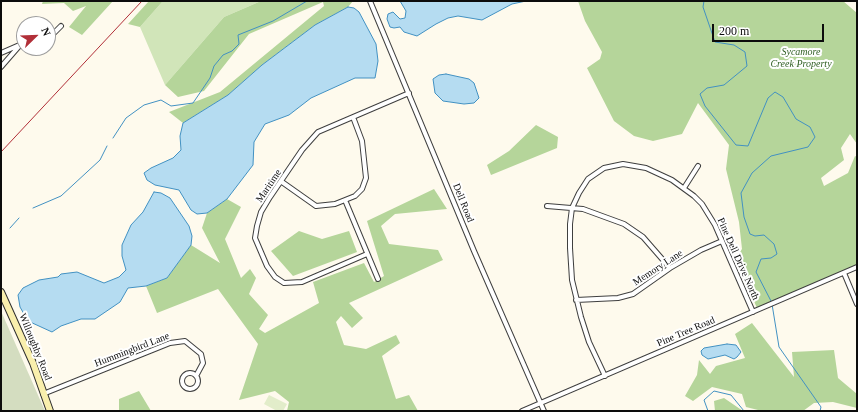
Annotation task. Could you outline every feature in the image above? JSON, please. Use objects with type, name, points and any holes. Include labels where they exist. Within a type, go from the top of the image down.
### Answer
[{"type":"street","name":"Dell Road","points":[[370,1],[474,251],[544,411]]},
{"type":"street","points":[[56,31],[61,26]]},
{"type":"street","points":[[1,53],[16,47]]},
{"type":"street","points":[[1,67],[16,51]]},
{"type":"street","name":"Maritime","points":[[367,254],[302,282],[284,283],[274,277],[267,266],[255,238],[261,212],[302,150],[318,132],[409,93]]},
{"type":"street","points":[[282,182],[316,206],[329,206],[355,196],[362,189],[366,178],[362,141],[353,117]]},
{"type":"street","name":"Pine Dell Drive North","points":[[572,208],[583,186],[604,168],[624,164],[638,166],[661,174],[694,196],[708,212],[753,312]]},
{"type":"street","points":[[684,188],[698,166]]},
{"type":"street","points":[[344,200],[378,279]]},
{"type":"street","points":[[547,206],[583,209],[613,219],[633,229],[643,237],[670,268]]},
{"type":"street","points":[[572,208],[570,248],[571,268],[576,300],[587,336],[605,376]]},
{"type":"street","name":"Memory Lane","points":[[576,300],[618,298],[626,296],[641,289],[670,268],[701,250],[722,241]]},
{"type":"street","name":"Pine Tree Road","points":[[522,411],[857,267]]},
{"type":"street","points":[[844,273],[857,304]]},
{"type":"street","name":"Willoughby Road","points":[[1,292],[32,363],[50,411]]},
{"type":"street","name":"Hummingbird Lane","points":[[43,394],[170,343],[185,341],[201,354],[203,363],[196,376]]},
{"type":"green space","points":[[43,1],[113,1],[82,35],[69,27],[86,6],[73,11],[64,3],[42,4]]},
{"type":"green space","points":[[149,1],[163,1],[140,27],[128,24]]},
{"type":"green space","points":[[163,1],[261,1],[224,17],[165,85],[140,27]]},
{"type":"green space","points":[[261,1],[353,1],[348,7],[315,25],[262,65],[228,95],[183,123],[169,112],[220,92],[324,6],[323,2],[249,34],[204,91],[178,97],[165,85],[224,17]]},
{"type":"green space","name":"Sycamore Creek Property","points":[[578,1],[843,1],[857,13],[857,144],[850,134],[841,148],[844,160],[821,178],[824,186],[848,173],[855,156],[857,157],[857,265],[757,308],[735,259],[742,249],[739,222],[726,169],[729,145],[698,103],[682,134],[653,141],[634,136],[614,121],[587,68],[600,59],[602,52],[585,21]]},
{"type":"green space","points":[[536,125],[558,137],[557,148],[491,175],[487,165],[509,151]]},
{"type":"green space","points":[[434,189],[447,209],[395,214],[381,226],[389,244],[438,250],[443,260],[349,303],[363,318],[352,328],[341,316],[336,322],[344,345],[366,349],[396,335],[400,343],[382,356],[396,399],[409,395],[418,411],[287,411],[289,402],[275,391],[239,400],[258,344],[218,289],[157,313],[146,286],[167,278],[191,245],[220,263],[202,228],[207,213],[227,199],[241,207],[225,239],[241,278],[250,269],[256,278],[249,294],[268,315],[259,329],[265,333],[319,303],[313,282],[364,263],[374,282],[384,276],[367,221]]},
{"type":"green space","points":[[299,231],[322,239],[349,231],[357,252],[293,276],[271,251]]},
{"type":"green space","points":[[1,311],[45,411],[1,411]]},
{"type":"green space","points":[[752,323],[794,377],[792,352],[834,350],[838,378],[857,394],[857,408],[833,402],[814,403],[803,411],[762,411],[746,407],[742,394],[712,387],[693,401],[685,396],[697,375],[699,360],[710,374],[716,366],[745,358],[735,334]]},
{"type":"green space","points":[[139,391],[151,411],[119,411],[119,399]]},
{"type":"green space","points":[[269,395],[287,404],[283,411],[277,411],[264,404]]},
{"type":"green space","points":[[724,398],[743,411],[715,411],[714,401]]},
{"type":"water","points":[[400,1],[526,1],[512,4],[482,20],[458,16],[448,18],[417,36],[404,32],[400,27],[390,27],[387,19],[388,14],[393,12],[400,19],[405,18],[406,11]]},
{"type":"water","points":[[348,7],[354,8],[359,12],[376,44],[378,61],[375,78],[355,78],[311,98],[289,115],[265,124],[254,142],[253,165],[227,199],[207,213],[197,214],[191,210],[179,190],[155,185],[147,180],[144,173],[151,168],[173,158],[181,150],[180,136],[183,123],[228,95],[262,65],[315,25]]},
{"type":"water","points":[[446,74],[469,79],[474,83],[479,98],[474,103],[464,104],[443,101],[435,93],[433,79],[439,75]]},
{"type":"water","points":[[154,192],[161,193],[170,198],[189,226],[192,236],[191,245],[167,278],[146,286],[128,288],[120,302],[95,319],[81,319],[61,326],[52,332],[28,321],[20,307],[18,295],[23,288],[39,280],[58,277],[61,274],[77,272],[104,283],[119,277],[126,270],[122,256],[122,245],[131,225],[143,212]]},
{"type":"water","points":[[727,344],[736,345],[741,352],[734,359],[725,355],[708,359],[702,355],[701,351],[704,348]]},
{"type":"waterway","points":[[113,138],[126,118],[144,105],[161,100],[171,106],[193,103],[210,78],[214,66],[223,55],[232,51],[239,44],[238,35],[273,21],[307,1]]},
{"type":"waterway","points":[[704,1],[703,7],[715,42],[734,45],[745,52],[747,66],[724,85],[707,88],[700,94],[705,106],[736,145],[748,146],[768,98],[775,92],[783,97],[796,119],[810,127],[815,137],[808,147],[771,156],[752,173],[741,193],[744,217],[750,234],[755,236],[764,235],[774,244],[777,254],[771,258],[761,259],[756,272],[771,301]]},
{"type":"waterway","points":[[33,208],[61,196],[100,160],[107,146]]},
{"type":"waterway","points":[[10,228],[19,218]]},
{"type":"waterway","points":[[772,304],[779,347],[821,407],[820,411]]},
{"type":"waterway","points":[[708,411],[704,400],[714,391],[731,395],[744,411]]},
{"type":"railway","points":[[1,152],[142,1]]}]
